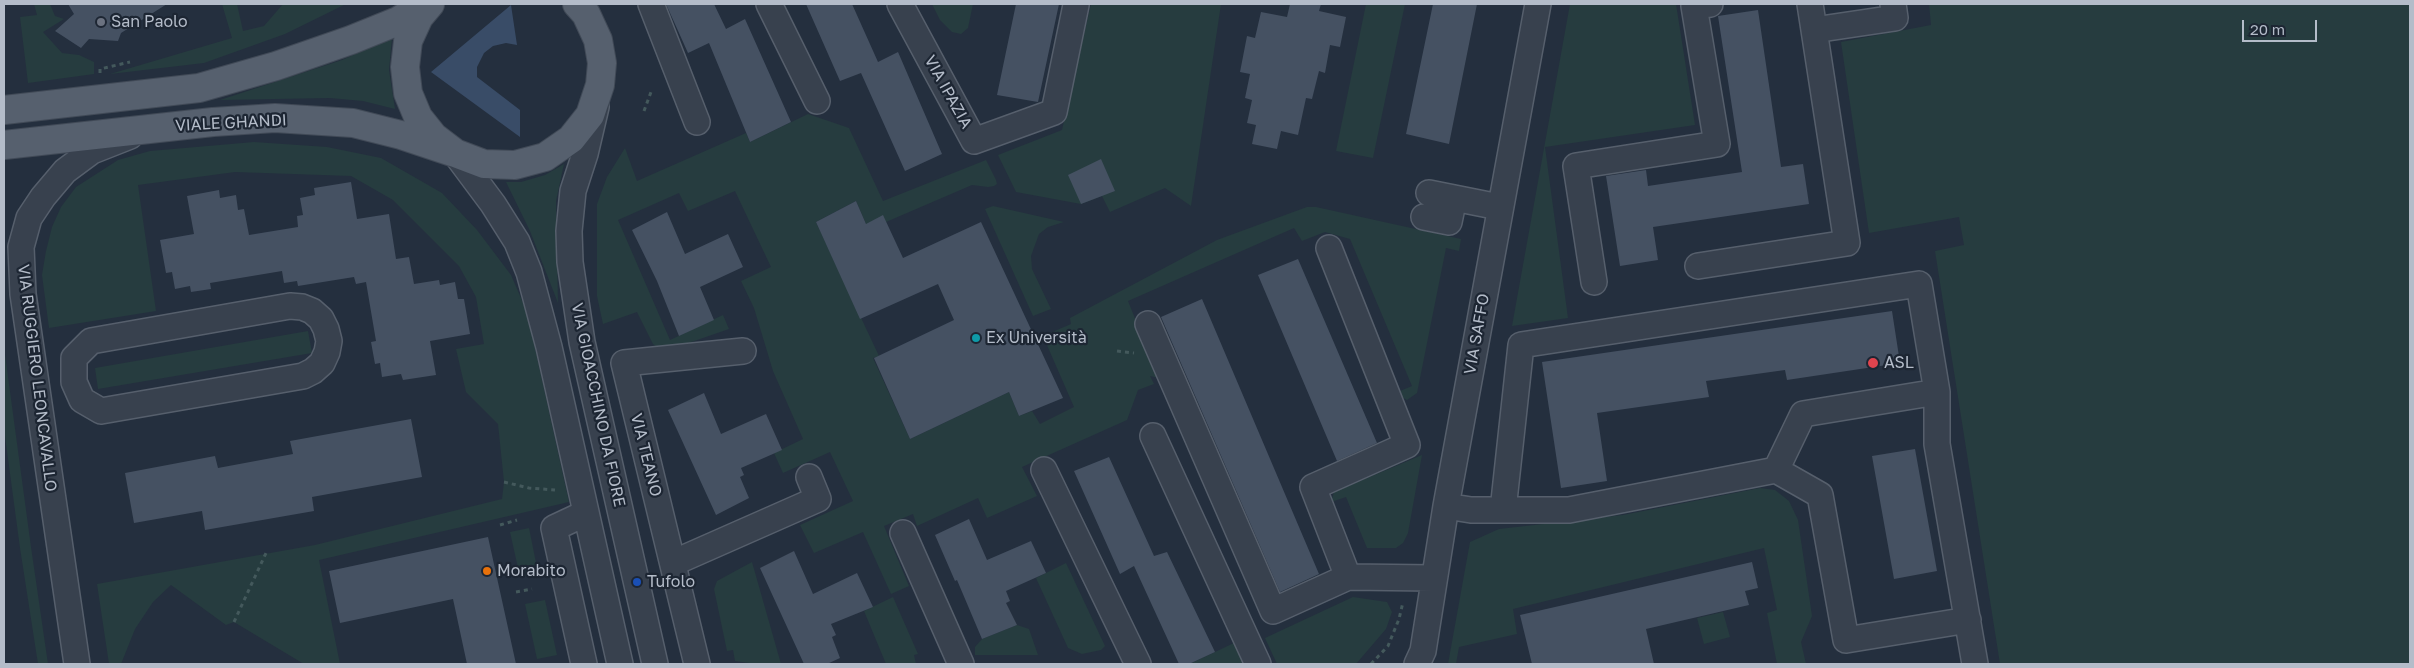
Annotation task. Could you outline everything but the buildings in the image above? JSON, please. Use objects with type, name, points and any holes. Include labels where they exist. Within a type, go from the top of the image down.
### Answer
[{"type":"main road","points":[[4,110],[199,88],[276,66],[351,40],[398,21],[425,4]]},
{"type":"main road","points":[[430,4],[419,17],[408,41],[405,67],[408,92],[418,117],[434,138],[455,153],[484,164],[507,165],[515,165],[545,157],[571,139],[590,115],[600,86],[602,63],[598,40],[586,14],[576,4]]},
{"type":"main road","name":"VIALE GHANDI","points":[[4,144],[151,128],[276,118],[353,123],[401,135],[455,153]]},
{"type":"street","points":[[591,4],[598,40]]},
{"type":"street","points":[[651,4],[697,122]]},
{"type":"street","points":[[769,4],[817,101]]},
{"type":"street","name":"VIA IPAZIA","points":[[900,4],[974,141],[1054,112],[1076,5]]},
{"type":"street","name":"VIA SAFFO","points":[[1417,664],[1423,651],[1446,506],[1499,207],[1538,4]]},
{"type":"street","points":[[1594,282],[1576,166],[1717,144],[1694,6],[1710,4]]},
{"type":"street","points":[[1698,266],[1847,243],[1810,4]]},
{"type":"street","points":[[1814,30],[1895,18],[1893,4]]},
{"type":"street","name":"VIA GIOACCHINO DA FIORE","points":[[600,86],[585,154],[573,191],[569,231],[570,262],[582,342],[655,664]]},
{"type":"street","name":"VIA RUGGIERO LEONCAVALLO","points":[[77,664],[23,294],[21,247],[28,218],[42,197],[65,171],[92,151],[151,128]]},
{"type":"street","name":"VIA GIOACCHINO DA FIORE","points":[[455,153],[493,204],[517,242],[529,272],[549,347],[620,664]]},
{"type":"street","points":[[1429,193],[1499,207]]},
{"type":"street","points":[[1424,217],[1449,222],[1454,198]]},
{"type":"street","points":[[1329,248],[1407,445],[1312,487],[1348,577]]},
{"type":"street","points":[[1503,510],[1521,345],[1919,284],[1937,392],[1937,444],[1975,664]]},
{"type":"street","points":[[290,306],[302,307],[321,319],[329,341],[322,363],[313,371],[303,376],[101,410],[82,400],[74,382],[74,358],[90,341],[290,306]]},
{"type":"street","points":[[1148,324],[1273,611],[1348,577],[1434,578]]},
{"type":"street","name":"VIA TEANO","points":[[697,664],[624,363],[743,351]]},
{"type":"street","points":[[36,388],[74,382]]},
{"type":"street","points":[[1776,470],[1803,414],[1937,392]]},
{"type":"street","points":[[1152,436],[1258,664]]},
{"type":"street","points":[[1044,470],[1138,664]]},
{"type":"street","points":[[1446,506],[1470,510],[1569,510],[1776,470],[1820,495],[1846,640],[1968,620]]},
{"type":"street","points":[[673,563],[818,499],[809,477]]},
{"type":"street","points":[[584,664],[554,528],[586,513]]},
{"type":"street","points":[[903,533],[961,664]]},
{"type":"path","points":[[101,76],[100,69],[130,62]]},
{"type":"path","points":[[644,111],[651,92]]},
{"type":"path","points":[[504,482],[548,491],[558,490]]},
{"type":"path","points":[[500,525],[517,520]]},
{"type":"path","points":[[234,622],[266,553]]},
{"type":"path","points":[[516,592],[532,589]]},
{"type":"green space","points":[[34,4],[50,4],[55,16],[64,19],[43,32],[62,53],[79,55],[94,62],[94,74],[28,83],[20,17],[37,15]]},
{"type":"green space","points":[[222,4],[237,4],[243,31],[264,26],[283,4],[346,4],[285,34],[204,63],[110,74],[232,38]]},
{"type":"green space","points":[[932,4],[973,4],[968,28],[961,34],[952,32],[940,20]]},
{"type":"green space","points":[[1091,4],[1221,4],[1191,206],[1165,188],[1110,212],[1102,196],[1081,204],[1016,192],[998,155],[1062,130]]},
{"type":"green space","points":[[1366,4],[1405,4],[1373,158],[1336,151]]},
{"type":"green space","points":[[1570,4],[1676,4],[1695,125],[1545,147],[1568,318],[1512,326]]},
{"type":"green space","points":[[1929,4],[2410,4],[2410,664],[2000,664],[1935,251],[1964,245],[1959,217],[1869,233],[1841,42],[1931,25]]},
{"type":"green space","points":[[392,38],[389,70],[395,109],[363,101],[330,98],[220,100],[342,60]]},
{"type":"green space","points":[[808,114],[849,128],[883,201],[986,160],[996,180],[997,184],[994,186],[972,185],[886,222],[866,224],[856,201],[816,222],[879,356],[873,358],[910,439],[1009,392],[1019,416],[1032,411],[1040,424],[1074,407],[1043,336],[1071,324],[1070,318],[1217,240],[1307,207],[1316,207],[1461,239],[1459,251],[1446,248],[1417,393],[1407,400],[1400,396],[1400,391],[1412,386],[1350,239],[1325,232],[1302,241],[1294,228],[1128,301],[1159,378],[1150,376],[1154,384],[1138,390],[1127,420],[1022,467],[1037,496],[987,518],[978,498],[917,526],[913,514],[884,526],[909,586],[891,594],[863,532],[814,553],[800,525],[853,501],[830,452],[783,473],[774,453],[803,439],[773,371],[754,308],[741,281],[771,267],[735,191],[688,211],[679,193],[618,220],[670,340],[723,315],[729,329],[677,347],[658,348],[653,344],[637,312],[603,324],[597,296],[597,204],[607,177],[625,148],[637,181],[746,133],[750,142]]},
{"type":"green space","points":[[254,142],[327,147],[381,158],[442,193],[477,230],[511,275],[527,312],[569,502],[319,560],[340,664],[304,664],[234,622],[226,625],[171,585],[153,602],[135,629],[121,664],[109,664],[97,584],[315,545],[502,499],[504,482],[498,424],[466,392],[456,349],[484,344],[476,297],[459,266],[393,200],[351,176],[235,172],[138,185],[156,311],[49,328],[42,275],[46,251],[52,227],[61,207],[76,187],[118,160],[150,151]]},
{"type":"green space","points":[[564,164],[556,201],[558,303],[530,231],[506,182],[521,182],[545,175]]},
{"type":"green space","points":[[993,206],[1064,222],[1048,227],[1039,234],[1031,256],[1032,269],[1051,309],[1033,316],[985,209]]},
{"type":"green space","points":[[308,331],[312,353],[98,389],[95,368]]},
{"type":"green space","points":[[4,347],[48,664],[38,664],[20,548],[4,429]]},
{"type":"green space","points":[[1422,455],[1408,533],[1403,543],[1396,548],[1367,548],[1346,497],[1331,502],[1334,492]]},
{"type":"green space","points":[[1760,488],[1775,490],[1789,501],[1798,520],[1812,616],[1801,642],[1806,664],[1777,664],[1767,613],[1777,610],[1764,548],[1513,609],[1517,634],[1459,647],[1456,664],[1448,664],[1470,542],[1499,529],[1623,515]]},
{"type":"green space","points":[[529,528],[538,573],[520,577],[510,532]]},
{"type":"green space","points":[[752,562],[781,664],[756,664],[735,661],[733,650],[727,651],[714,589],[717,581]]},
{"type":"green space","points":[[1066,563],[1105,646],[1101,650],[1082,654],[1068,648],[1036,578]]},
{"type":"green space","points":[[893,597],[918,654],[914,655],[916,664],[886,664],[864,611]]},
{"type":"green space","points":[[1353,597],[1387,602],[1392,612],[1386,629],[1356,664],[1277,664],[1265,638]]},
{"type":"green space","points":[[545,600],[557,655],[537,659],[525,604]]},
{"type":"green space","points":[[1723,612],[1730,637],[1704,644],[1697,618]]},
{"type":"green space","points":[[1017,625],[1029,629],[1038,655],[975,655],[975,647],[982,639]]},
{"type":"green space","points":[[1236,642],[1245,664],[1189,664],[1215,652]]},
{"type":"water","points":[[511,5],[517,45],[506,43],[493,46],[484,53],[477,67],[477,77],[520,110],[520,137],[431,72]]},
{"type":"place","name":"San Paolo","points":[[101,22]]},
{"type":"place","name":"Ex Università","points":[[976,338]]},
{"type":"place","name":"ASL","points":[[1873,363]]},
{"type":"place","name":"Morabito","points":[[487,571]]},
{"type":"place","name":"Tufolo","points":[[637,582]]}]
